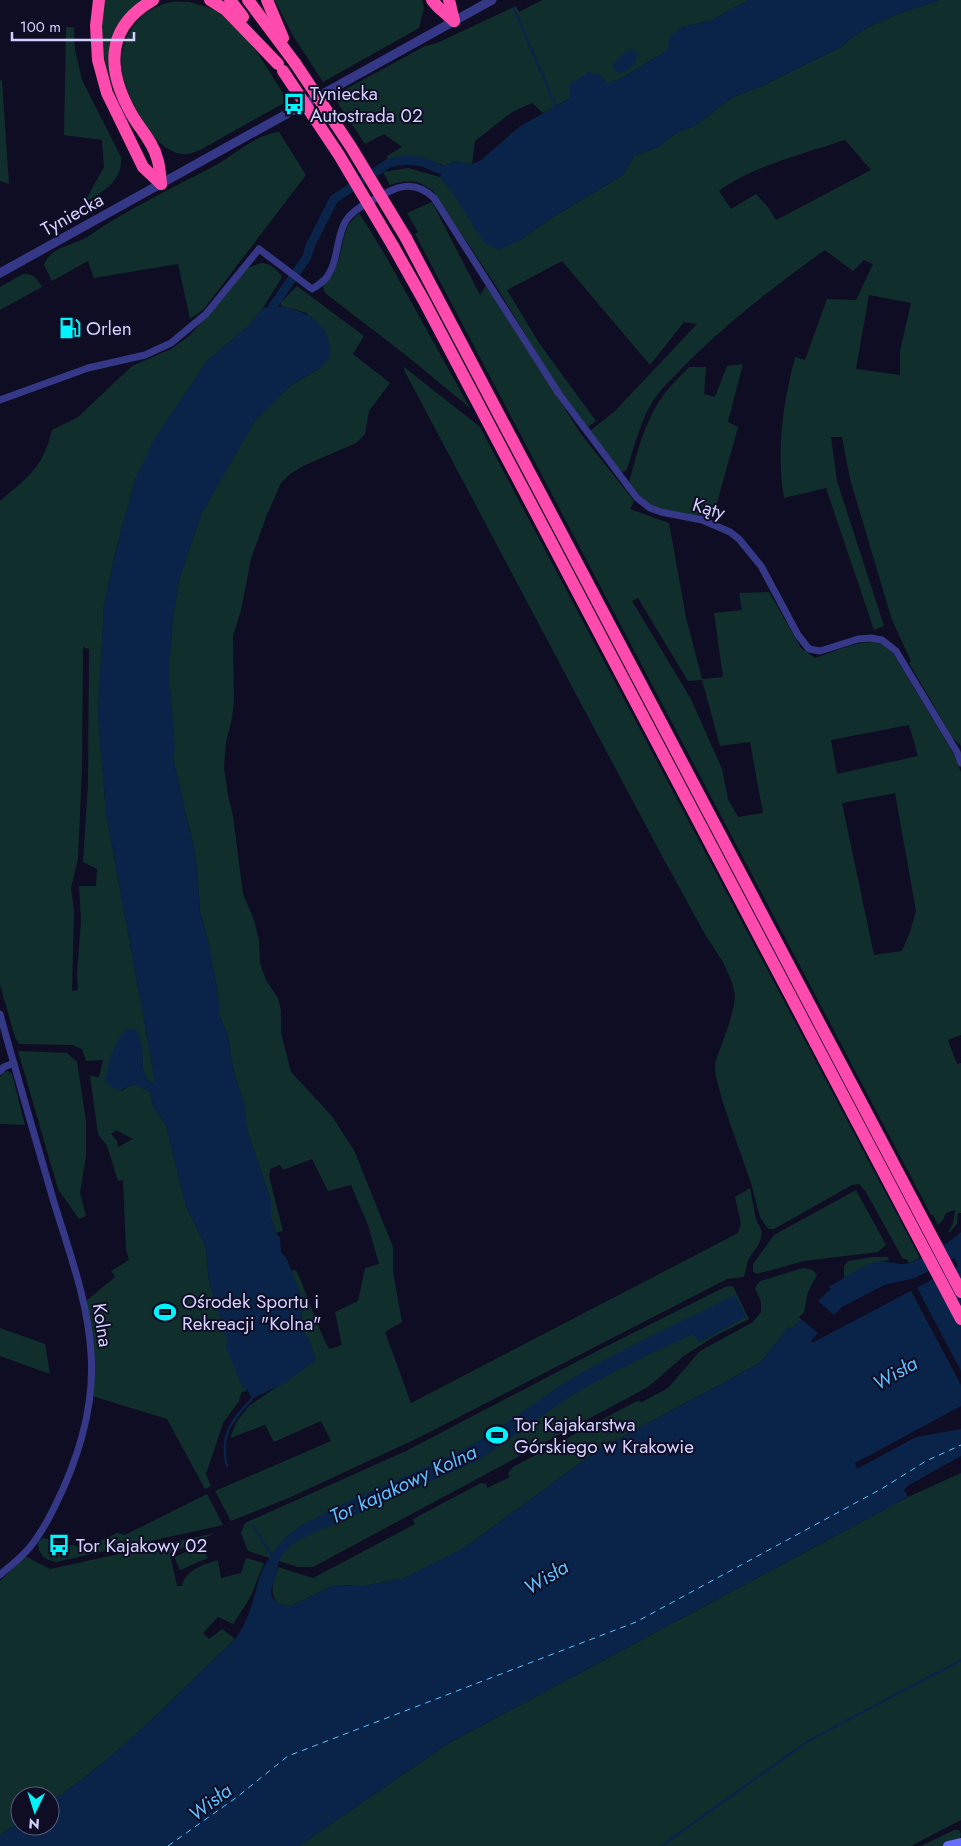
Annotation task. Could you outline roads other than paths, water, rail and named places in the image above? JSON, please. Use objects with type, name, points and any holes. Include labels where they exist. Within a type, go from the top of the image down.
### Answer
[{"type":"highway","points":[[99,0],[96,26],[98,60],[107,93],[143,167],[161,184]]},
{"type":"highway","points":[[153,0],[139,8],[120,32],[115,48],[114,61],[115,76],[121,93],[157,157],[161,184]]},
{"type":"highway","points":[[210,0],[226,10],[280,68]]},
{"type":"highway","points":[[230,0],[280,68],[339,155],[393,246],[919,1224],[961,1292]]},
{"type":"highway","points":[[248,0],[295,63],[351,147],[406,238],[919,1224],[961,1318]]},
{"type":"highway","points":[[267,0],[295,63]]},
{"type":"highway","points":[[432,0],[454,21]]},
{"type":"highway","points":[[449,0],[454,21]]},
{"type":"main road","points":[[948,1846],[961,1843]]},
{"type":"street","name":"Tyniecka","points":[[0,273],[492,0]]},
{"type":"street","name":"Kąty","points":[[0,400],[88,368],[144,355],[171,343],[206,314],[259,249],[312,289],[326,278],[332,268],[342,227],[350,214],[398,187],[414,187],[428,192],[434,198],[559,394],[637,498],[650,508],[702,520],[739,538],[761,566],[798,635],[810,649],[820,651],[858,639],[871,638],[882,640],[896,650],[957,752],[961,763]]},
{"type":"street","name":"Kolna","points":[[0,1014],[83,1302],[90,1339],[92,1368],[90,1398],[84,1429],[75,1462],[68,1478],[41,1532],[29,1548],[0,1575]]},
{"type":"street","points":[[0,1071],[14,1063]]},
{"type":"water","points":[[749,0],[939,0],[874,24],[851,38],[841,47],[764,85],[733,97],[695,126],[676,133],[658,147],[634,156],[623,175],[550,219],[517,242],[499,250],[484,243],[452,192],[440,177],[445,166],[454,161],[472,164],[480,161],[519,127],[570,98],[570,84],[589,72],[599,74],[607,83],[618,80],[668,50],[670,36],[682,27],[710,21]]},
{"type":"water","points":[[631,49],[637,53],[634,64],[622,73],[618,73],[614,70],[613,64],[625,52]]},
{"type":"water","points":[[273,306],[299,311],[315,320],[326,333],[330,345],[330,358],[320,368],[290,386],[256,419],[202,513],[180,576],[173,616],[170,658],[170,689],[175,748],[173,758],[196,858],[200,911],[208,940],[219,1001],[219,1015],[227,1033],[234,1073],[244,1103],[247,1130],[271,1201],[271,1218],[276,1233],[280,1238],[281,1252],[287,1259],[303,1302],[302,1330],[308,1338],[316,1360],[287,1382],[252,1399],[246,1387],[243,1388],[225,1346],[228,1343],[209,1282],[206,1247],[186,1206],[166,1125],[153,1106],[150,1091],[133,1084],[118,1090],[105,1082],[112,1054],[126,1029],[137,1029],[142,1043],[143,1069],[148,1080],[153,1083],[155,1080],[106,812],[98,716],[104,605],[116,550],[135,480],[154,439],[207,361],[248,326],[263,308]]},
{"type":"water","points":[[961,1232],[961,1406],[855,1463],[857,1469],[916,1437],[961,1429],[961,1456],[909,1485],[904,1490],[908,1497],[449,1743],[299,1846],[0,1846],[0,1835],[10,1828],[10,1836],[60,1836],[60,1795],[123,1745],[235,1639],[248,1616],[265,1565],[283,1540],[298,1527],[336,1507],[469,1446],[582,1373],[625,1349],[735,1295],[746,1317],[699,1342],[693,1334],[629,1365],[567,1399],[475,1462],[300,1539],[289,1547],[280,1558],[271,1591],[272,1597],[278,1604],[291,1606],[334,1585],[363,1586],[402,1579],[464,1548],[598,1450],[760,1363],[789,1327],[792,1329],[801,1319],[818,1333],[811,1341],[812,1343],[958,1266],[954,1258],[915,1278],[884,1285],[842,1307],[834,1315],[818,1301],[831,1289],[828,1287],[862,1267],[881,1261],[900,1264],[910,1263],[950,1241]]},
{"type":"waterway","points":[[514,9],[556,106]]},
{"type":"waterway","points":[[273,306],[307,257],[310,246],[334,199],[389,163],[406,160],[423,162],[444,171]]},
{"type":"waterway","points":[[227,1466],[225,1455],[226,1437],[233,1421],[252,1399]]},
{"type":"waterway","points":[[254,1527],[272,1556]]},
{"type":"waterway","points":[[661,1846],[808,1741],[961,1660]]},
{"type":"place","name":"Tyniecka Autostrada 02","points":[[294,104]]},
{"type":"place","name":"Orlen","points":[[70,328]]},
{"type":"place","name":"Ośrodek Sportu i Rekreacji \"Kolna\"","points":[[165,1312]]},
{"type":"place","name":"Tor Kajakarstwa Górskiego w Krakowie","points":[[497,1435]]},
{"type":"place","name":"Tor Kajakowy 02","points":[[59,1545]]},
{"type":"water label","name":"Wisła","points":[[895,1373]]},
{"type":"water label","name":"Tor kajakowy Kolna","points":[[403,1484]]},
{"type":"water label","name":"Wisła","points":[[546,1577]]},
{"type":"water label","name":"Wisła","points":[[210,1802]]}]
